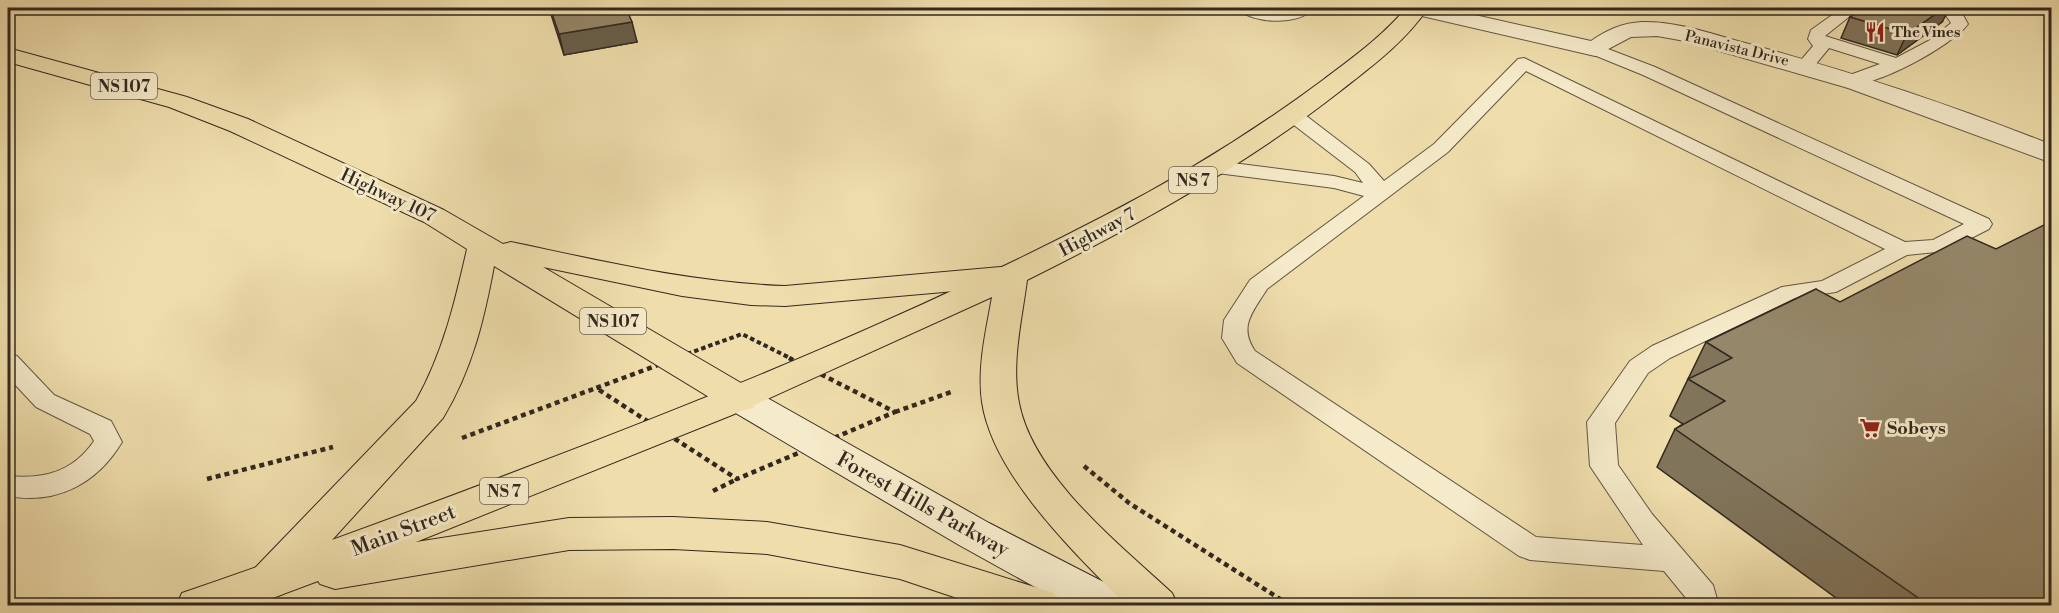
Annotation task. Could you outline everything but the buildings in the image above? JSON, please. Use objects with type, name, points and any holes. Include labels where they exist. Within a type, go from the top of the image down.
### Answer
[{"type":"main road","name":"Highway 7","points":[[740,399],[1012,276],[1088,238],[1217,167],[1293,115],[1376,50],[1407,22],[1416,8]]},
{"type":"main road","name":"Highway 107","points":[[8,55],[167,99],[239,126],[434,216],[740,399]]},
{"type":"main road","points":[[268,582],[430,409],[448,380],[461,348],[483,245],[674,285],[749,296],[785,296],[1012,276],[1000,384],[1003,417],[1017,451],[1073,524],[1156,606]]},
{"type":"main road","name":"Main Street","points":[[198,606],[268,582],[740,399]]},
{"type":"main road","points":[[268,582],[569,534],[673,533],[767,538],[900,562],[1038,606]]},
{"type":"street","points":[[1416,8],[1594,49]]},
{"type":"street","name":"Panavista Drive","points":[[1594,49],[1621,33],[1658,30],[1853,80],[1931,107],[2052,155]]},
{"type":"street","name":"Forest Hills Parkway","points":[[740,399],[964,528],[1109,606]]},
{"type":"lane","points":[[1245,8],[1284,17],[1297,15],[1306,8]]},
{"type":"lane","points":[[1816,39],[1817,34],[1852,8]]},
{"type":"lane","points":[[1853,80],[1923,54],[1944,40],[1960,24],[1956,14],[1949,8]]},
{"type":"lane","points":[[1816,39],[1898,64]]},
{"type":"lane","points":[[1805,66],[1822,46],[1816,39]]},
{"type":"lane","points":[[1594,49],[1649,71],[1981,224],[1938,246],[1902,249],[1828,287],[1790,292],[1661,352],[1640,367],[1600,422],[1604,466],[1641,522],[1702,594],[1703,606]]},
{"type":"lane","points":[[1671,559],[1530,548],[1246,357],[1234,338],[1236,320],[1258,285],[1383,194],[1441,148],[1524,63],[1902,249]]},
{"type":"lane","points":[[1293,115],[1362,168],[1383,194]]},
{"type":"lane","points":[[1217,167],[1334,182],[1383,194]]},
{"type":"lane","points":[[8,362],[45,401],[101,428],[108,442],[101,456],[72,480],[44,488],[24,490],[8,486]]},
{"type":"path","points":[[451,442],[596,388]]},
{"type":"path","points":[[895,412],[960,388]]},
{"type":"path","points":[[207,479],[322,448],[344,446]]},
{"type":"path","points":[[1078,461],[1129,503],[1291,606]]},
{"type":"place","name":"The Vines","points":[[1875,32]]},
{"type":"place","name":"Sobeys","points":[[1870,428]]}]
